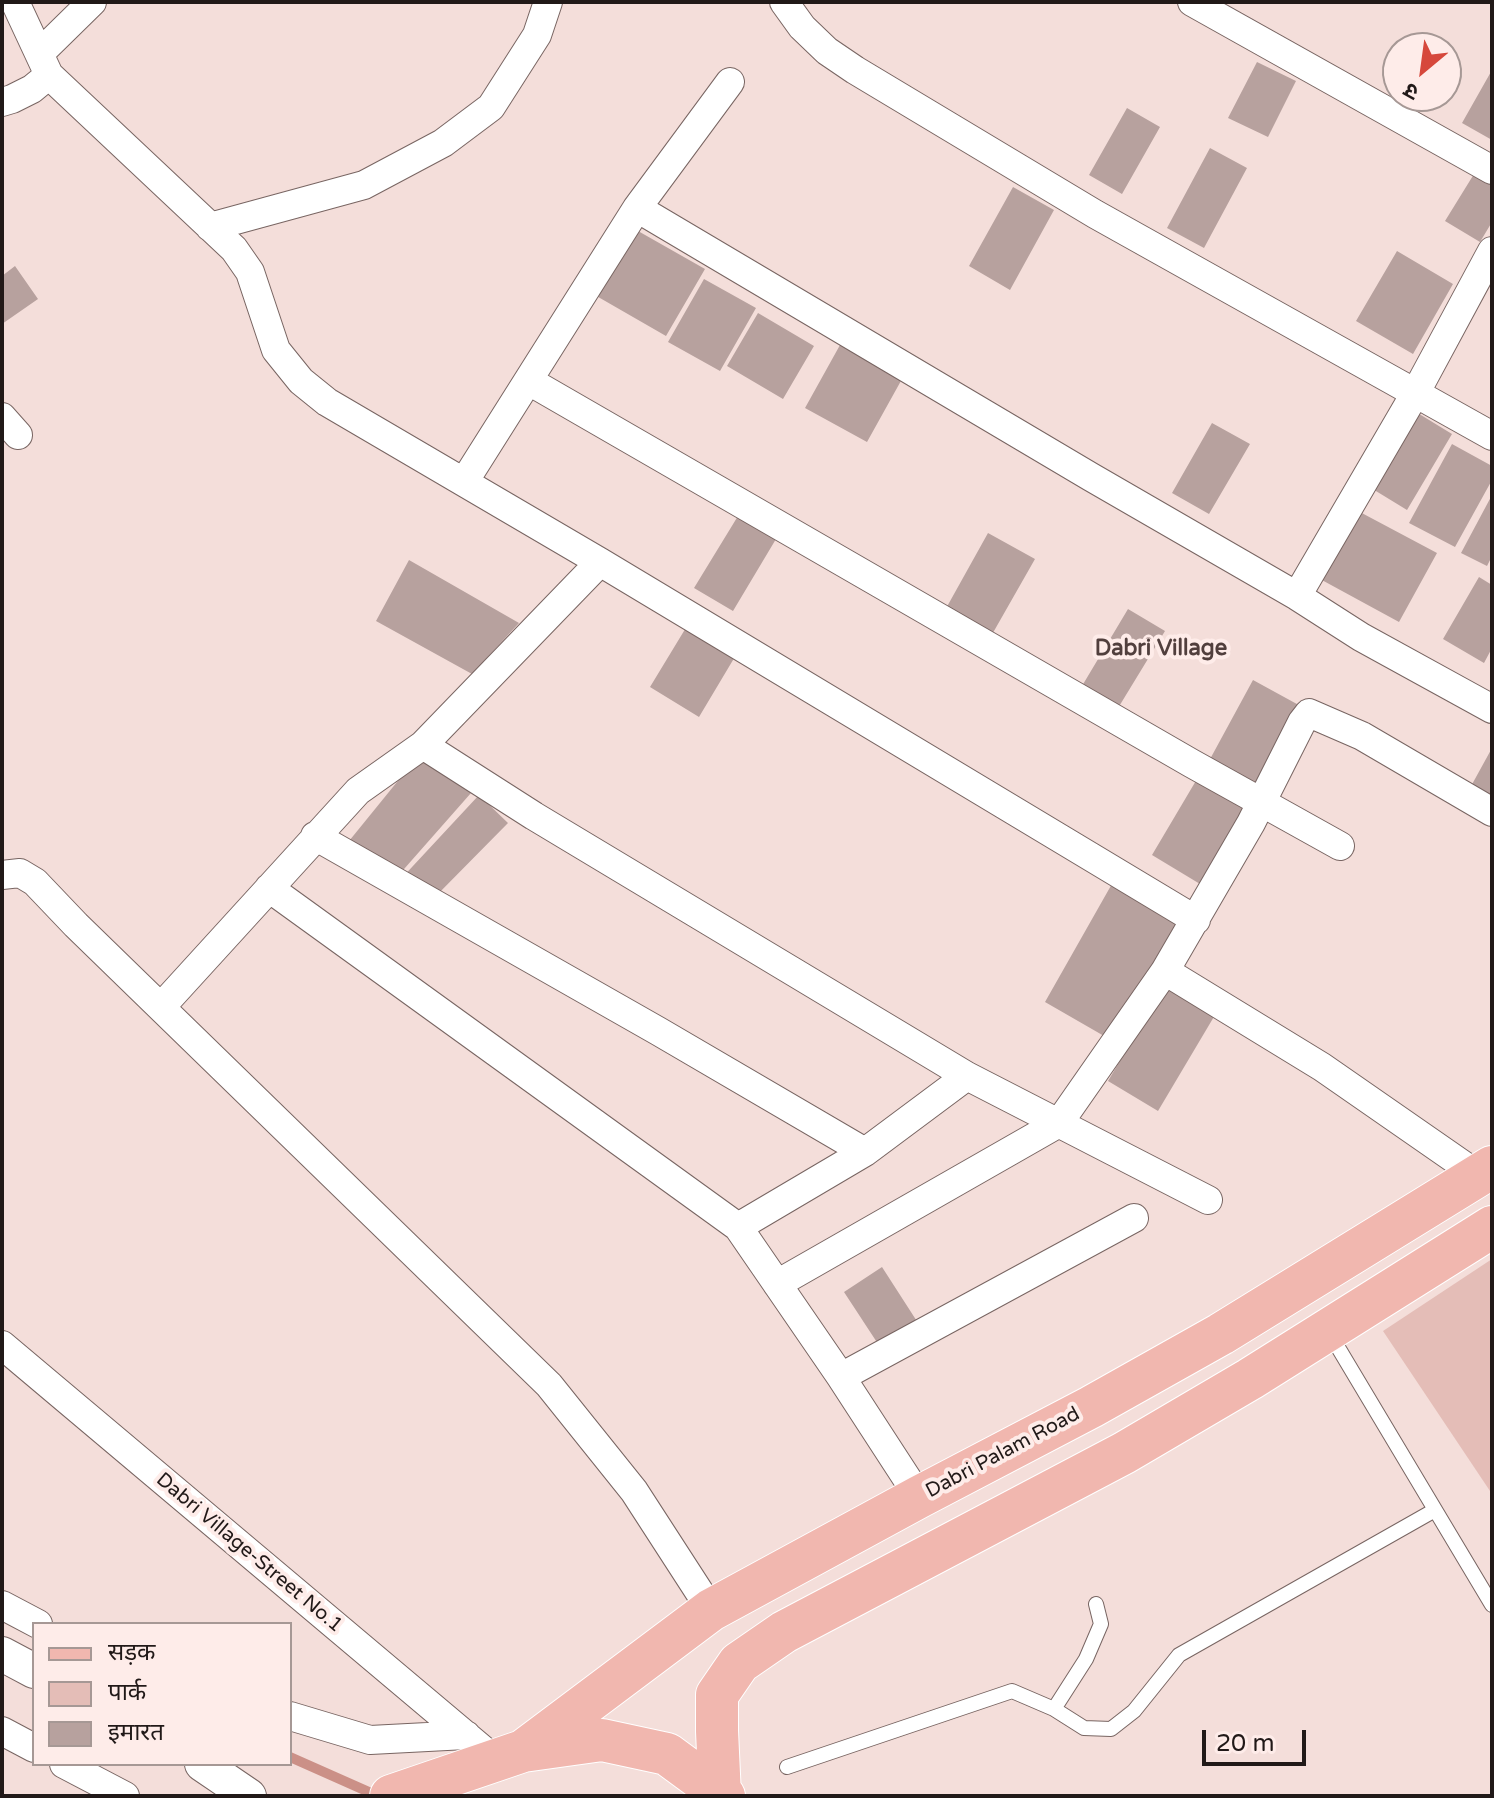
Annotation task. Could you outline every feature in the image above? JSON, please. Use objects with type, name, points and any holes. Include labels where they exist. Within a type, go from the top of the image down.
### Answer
[{"type":"main road","name":"Dabri Palam Road","points":[[488,1754],[711,1610],[1221,1334],[1486,1171]]},
{"type":"main road","points":[[722,1795],[717,1695],[739,1663],[784,1632],[1124,1453],[1250,1379],[1492,1227]]},
{"type":"main road","points":[[391,1796],[488,1754],[602,1740],[667,1754],[722,1795]]},
{"type":"street","points":[[15,2],[44,64],[234,249],[250,272],[276,350],[301,381],[327,402],[1196,920]]},
{"type":"street","points":[[2,102],[32,89],[44,64],[92,2]]},
{"type":"street","points":[[210,227],[364,185],[443,143],[491,107],[537,35],[548,2]]},
{"type":"street","points":[[784,2],[802,27],[827,51],[855,70],[1095,214],[1492,436]]},
{"type":"street","points":[[1192,2],[1492,170]]},
{"type":"street","points":[[464,482],[637,208],[730,82]]},
{"type":"street","points":[[637,208],[1297,596],[1361,637],[1492,709]]},
{"type":"street","points":[[1297,596],[1416,392],[1492,251]]},
{"type":"street","points":[[529,381],[1340,846]]},
{"type":"street","points":[[161,1007],[358,791],[423,745],[600,562]]},
{"type":"street","points":[[777,1284],[1059,1123],[1165,971],[1263,802],[1309,713],[1362,736],[1492,812]]},
{"type":"street","points":[[423,745],[547,824],[967,1076],[1208,1200]]},
{"type":"street","points":[[315,836],[865,1152]]},
{"type":"street","points":[[2,875],[20,873],[35,882],[549,1385],[634,1491],[711,1610]]},
{"type":"street","points":[[269,888],[738,1227],[919,1497]]},
{"type":"street","points":[[1165,971],[1486,1171]]},
{"type":"street","points":[[738,1227],[865,1152],[967,1076]]},
{"type":"street","points":[[841,1377],[1134,1218]]},
{"type":"street","name":"Dabri Village-Street No.1","points":[[2,1345],[488,1754]]},
{"type":"street","points":[[2,1605],[34,1622]]},
{"type":"street","points":[[2,1654],[32,1670]]},
{"type":"street","points":[[292,1717],[370,1740],[488,1754]]},
{"type":"street","points":[[2,1731],[32,1747]]},
{"type":"street","points":[[68,1766],[125,1796]]},
{"type":"street","points":[[205,1766],[249,1796]]},
{"type":"lane","points":[[1328,1331],[1492,1605]]},
{"type":"lane","points":[[787,1767],[1012,1691],[1054,1709],[1084,1728],[1111,1729],[1134,1711],[1179,1655],[1435,1510]]},
{"type":"lane","points":[[1054,1709],[1086,1659],[1101,1624],[1096,1604]]},
{"type":"green space","points":[[1492,1259],[1492,1494],[1383,1331]]},
{"type":"building","points":[[1257,62],[1296,81],[1268,137],[1228,118]]},
{"type":"building","points":[[1492,70],[1492,140],[1462,123]]},
{"type":"building","points":[[1127,108],[1160,127],[1122,194],[1089,175]]},
{"type":"building","points":[[1210,148],[1247,168],[1204,248],[1167,228]]},
{"type":"building","points":[[1474,174],[1492,185],[1492,222],[1480,242],[1445,221]]},
{"type":"building","points":[[1013,187],[1054,210],[1010,290],[969,266]]},
{"type":"building","points":[[631,227],[705,269],[666,336],[593,294]]},
{"type":"building","points":[[1397,251],[1453,284],[1413,354],[1356,321]]},
{"type":"building","points":[[15,266],[38,299],[2,324],[2,276]]},
{"type":"building","points":[[704,279],[756,308],[720,371],[668,342]]},
{"type":"building","points":[[758,313],[814,346],[783,399],[727,366]]},
{"type":"building","points":[[840,345],[902,379],[867,442],[805,408]]},
{"type":"building","points":[[1416,412],[1452,434],[1407,510],[1371,488]]},
{"type":"building","points":[[1212,423],[1250,444],[1209,514],[1172,493]]},
{"type":"building","points":[[1452,444],[1492,466],[1492,480],[1455,547],[1409,523]]},
{"type":"building","points":[[1492,495],[1492,556],[1487,566],[1461,553]]},
{"type":"building","points":[[1358,511],[1437,553],[1399,622],[1320,579]]},
{"type":"building","points":[[738,516],[776,539],[733,611],[694,588]]},
{"type":"building","points":[[988,533],[1035,559],[990,638],[944,612]]},
{"type":"building","points":[[409,560],[519,623],[472,674],[376,621]]},
{"type":"building","points":[[1479,577],[1492,585],[1492,648],[1484,663],[1443,639]]},
{"type":"building","points":[[1128,609],[1165,631],[1115,713],[1079,691]]},
{"type":"building","points":[[687,626],[736,655],[699,717],[650,687]]},
{"type":"building","points":[[1253,680],[1306,709],[1261,790],[1209,761]]},
{"type":"building","points":[[1492,748],[1492,800],[1470,788]]},
{"type":"building","points":[[423,750],[471,793],[397,877],[345,846]]},
{"type":"building","points":[[1197,779],[1250,811],[1205,887],[1152,855]]},
{"type":"building","points":[[479,795],[508,823],[434,898],[399,881]]},
{"type":"building","points":[[1117,875],[1183,912],[1111,1040],[1045,1002]]},
{"type":"building","points":[[1165,985],[1215,1015],[1158,1111],[1108,1081]]},
{"type":"building","points":[[882,1267],[920,1326],[882,1350],[844,1292]]},
{"type":"waterway","points":[[292,1758],[378,1796]]},
{"type":"district","name":"Dabri Village","points":[[1161,649]]}]
